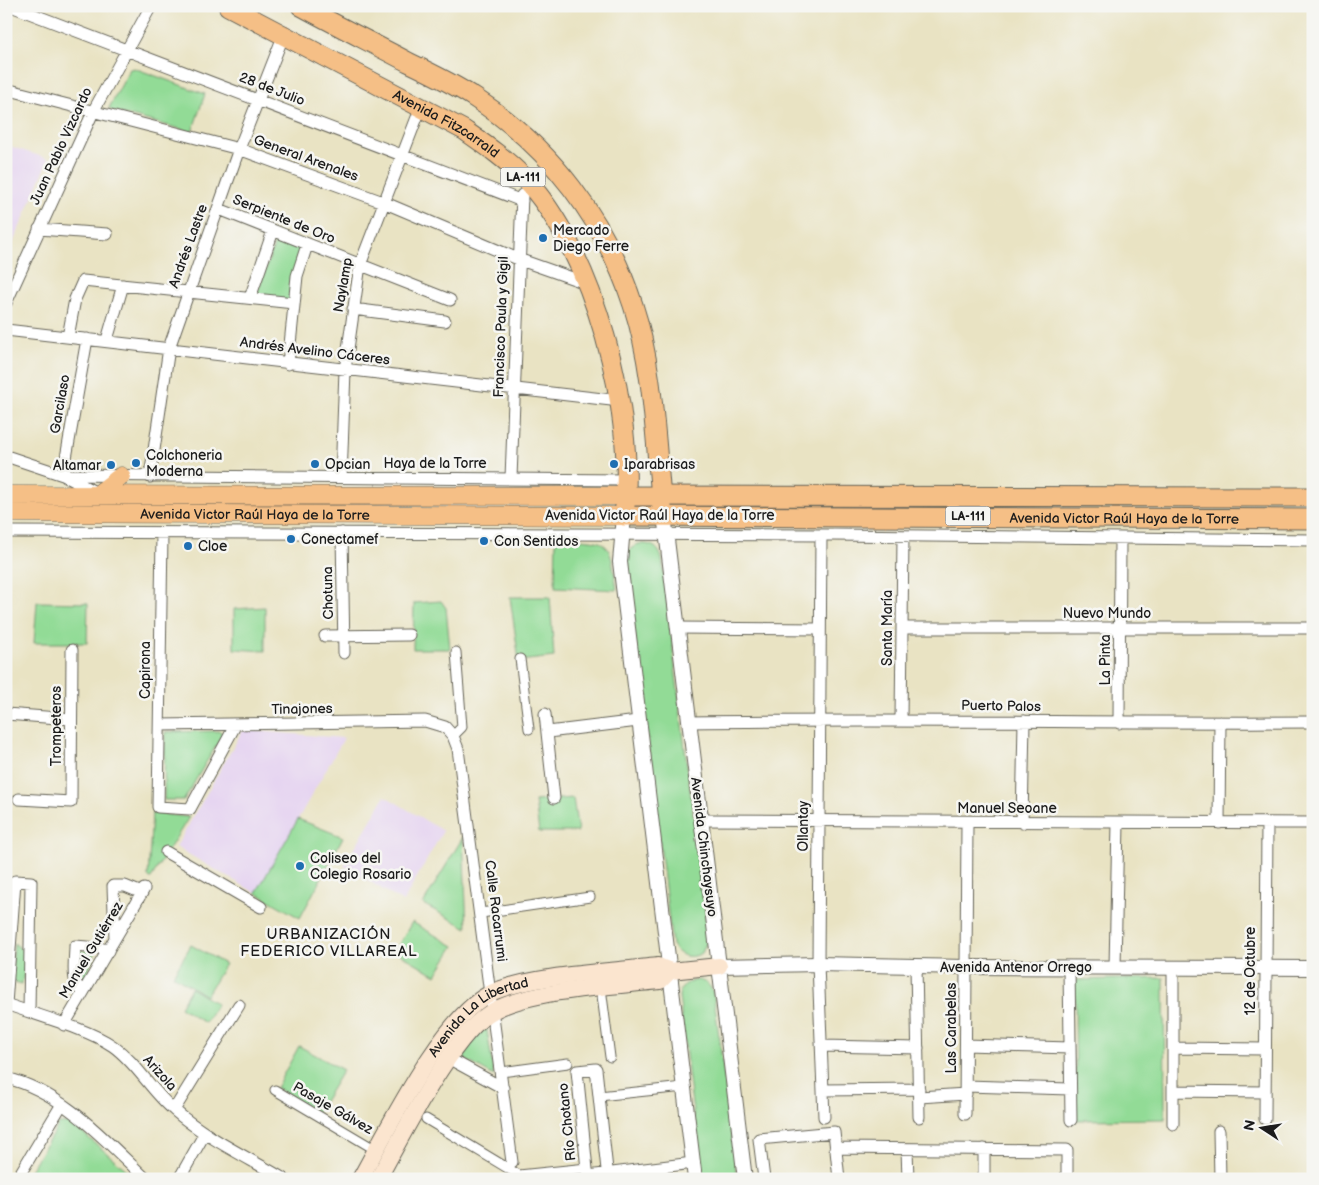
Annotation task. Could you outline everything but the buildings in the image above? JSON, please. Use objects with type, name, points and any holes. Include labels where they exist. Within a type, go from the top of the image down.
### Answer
[{"type":"highway","name":"Avenida Fitzcarrald","points":[[228,6],[464,130],[490,148],[523,177],[559,224],[574,251],[600,322],[620,401],[625,431],[627,488],[624,516]]},
{"type":"highway","name":"LA-111","points":[[300,6],[474,97],[505,119],[538,148],[566,180],[591,214],[615,258],[633,306],[644,352],[664,515]]},
{"type":"highway","name":"Avenida Victor Raúl Haya de la Torre","points":[[627,488],[661,496],[1313,497]]},
{"type":"highway","name":"Avenida Victor Raúl Haya de la Torre","points":[[624,516],[1313,519]]},
{"type":"main road","points":[[98,494],[121,476]]},
{"type":"main road","name":"Avenida Victor Raúl Haya de la Torre","points":[[6,495],[627,488]]},
{"type":"main road","name":"Avenida Victor Raúl Haya de la Torre","points":[[6,513],[624,516]]},
{"type":"main road","name":"Avenida La Libertad","points":[[360,1179],[376,1150],[425,1081],[448,1058],[483,1017],[493,1011],[560,986],[658,966],[675,971],[714,966]]},
{"type":"main road","name":"Avenida La Libertad","points":[[378,1179],[452,1026],[465,1012],[491,993],[525,983],[601,988],[660,981],[675,971]]},
{"type":"street","name":"28 de Julio","points":[[11,6],[522,201]]},
{"type":"street","name":"Juan Pablo Vizcardo","points":[[6,303],[94,110],[151,6]]},
{"type":"street","name":"Andrés Lastre","points":[[150,477],[169,348],[257,100],[284,34]]},
{"type":"street","name":"General Arenales","points":[[6,89],[94,110],[239,150],[383,202],[518,259],[586,283]]},
{"type":"street","name":"Naylamp","points":[[341,478],[345,370],[360,265],[421,107]]},
{"type":"street","name":"Francisco Paula y Gigil","points":[[511,478],[518,259],[523,177]]},
{"type":"street","name":"Serpiente de Oro","points":[[219,209],[450,300]]},
{"type":"street","points":[[39,228],[107,234]]},
{"type":"street","points":[[250,298],[273,231]]},
{"type":"street","points":[[288,364],[296,276],[307,245]]},
{"type":"street","points":[[68,337],[75,299],[83,281],[294,303]]},
{"type":"street","points":[[106,340],[123,285]]},
{"type":"street","points":[[353,309],[445,321]]},
{"type":"street","name":"Andrés Avelino Cáceres","points":[[6,330],[106,340],[288,364],[620,401]]},
{"type":"street","name":"Garcilaso","points":[[62,474],[87,339]]},
{"type":"street","points":[[6,456],[62,474],[98,494]]},
{"type":"street","name":"Haya de la Torre","points":[[62,474],[150,477],[511,478],[627,488]]},
{"type":"street","name":"Avenida Chinchaysuyo","points":[[664,515],[701,820],[714,966],[745,1179]]},
{"type":"street","points":[[624,516],[620,562],[638,721],[675,971],[684,1087],[695,1179]]},
{"type":"street","points":[[6,532],[666,536],[820,535],[1313,540]]},
{"type":"street","name":"Chotuna","points":[[342,533],[344,653]]},
{"type":"street","name":"Capirona","points":[[162,534],[158,807],[190,808],[236,724]]},
{"type":"street","name":"Ollantay","points":[[820,535],[818,964],[824,1117]]},
{"type":"street","name":"Santa María","points":[[901,720],[903,536]]},
{"type":"street","name":"La Pinta","points":[[1119,723],[1120,538]]},
{"type":"street","points":[[677,628],[819,629]]},
{"type":"street","name":"Nuevo Mundo","points":[[902,628],[1313,628]]},
{"type":"street","points":[[325,636],[409,635]]},
{"type":"street","name":"Trompeteros","points":[[19,800],[71,802],[72,650]]},
{"type":"street","points":[[453,736],[462,727],[456,652]]},
{"type":"street","points":[[520,660],[529,730]]},
{"type":"street","points":[[6,714],[71,719]]},
{"type":"street","points":[[546,714],[554,798]]},
{"type":"street","name":"Puerto Palos","points":[[689,722],[818,720],[1119,723],[1313,722]]},
{"type":"street","name":"Tinajones","points":[[160,725],[425,721],[445,727]]},
{"type":"street","points":[[548,732],[638,721]]},
{"type":"street","points":[[1022,823],[1024,721]]},
{"type":"street","points":[[1219,823],[1220,722]]},
{"type":"street","name":"Calle Racarrumi","points":[[445,727],[453,736],[458,749],[481,913],[512,1162]]},
{"type":"street","name":"Manuel Seoane","points":[[701,820],[966,823],[1313,823]]},
{"type":"street","name":"Las Carabelas","points":[[965,1114],[966,823]]},
{"type":"street","points":[[1115,967],[1118,823]]},
{"type":"street","name":"12 de Octubre","points":[[1265,1119],[1267,823]]},
{"type":"street","points":[[166,852],[261,907]]},
{"type":"street","points":[[6,1004],[15,881],[31,882],[29,1012]]},
{"type":"street","name":"Manuel Gutiérrez","points":[[64,1025],[116,938],[143,891],[125,886],[113,886],[116,938]]},
{"type":"street","points":[[481,913],[590,898]]},
{"type":"street","points":[[12,936],[30,944]]},
{"type":"street","points":[[84,992],[79,990],[76,983],[75,946],[100,948],[108,951]]},
{"type":"street","name":"Avenida Antenor Orrego","points":[[714,966],[818,964],[966,967],[1313,968]]},
{"type":"street","points":[[916,966],[919,1117]]},
{"type":"street","points":[[1069,967],[1071,1120]]},
{"type":"street","points":[[1173,967],[1173,1124]]},
{"type":"street","points":[[601,988],[610,1057]]},
{"type":"street","name":"Arizola","points":[[6,1004],[64,1025],[112,1046],[174,1110],[205,1133],[270,1175],[284,1179]]},
{"type":"street","points":[[174,1110],[239,1005]]},
{"type":"street","points":[[966,1044],[1070,1048]]},
{"type":"street","points":[[822,1046],[918,1048]]},
{"type":"street","points":[[1173,1048],[1265,1049]]},
{"type":"street","points":[[448,1058],[503,1088]]},
{"type":"street","points":[[501,1072],[568,1063]]},
{"type":"street","name":"Río Chotano","points":[[588,1174],[577,1071],[596,1069],[608,1176]]},
{"type":"street","points":[[6,1078],[24,1082],[62,1104],[146,1179]]},
{"type":"street","points":[[599,1096],[684,1087]]},
{"type":"street","points":[[823,1090],[919,1093],[966,1090],[1070,1089]]},
{"type":"street","name":"Pasaje Gálvez","points":[[275,1090],[376,1150]]},
{"type":"street","points":[[1174,1091],[1265,1092]]},
{"type":"street","points":[[19,1178],[62,1104]]},
{"type":"street","points":[[426,1119],[518,1174],[588,1174],[608,1176],[693,1162]]},
{"type":"street","points":[[1219,1131],[1220,1179]]},
{"type":"street","points":[[764,1179],[759,1139],[834,1132],[839,1179]]},
{"type":"street","points":[[179,1179],[205,1133]]},
{"type":"street","points":[[835,1148],[1067,1150],[1067,1179]]},
{"type":"street","points":[[908,1149],[908,1179]]},
{"type":"street","points":[[984,1149],[984,1179]]},
{"type":"shaded area","points":[[6,145],[49,159],[6,259]]},
{"type":"shaded area","points":[[243,730],[344,738],[256,893],[176,847]]},
{"type":"shaded area","points":[[385,796],[443,831],[403,902],[344,866]]},
{"type":"green space","points":[[134,68],[205,94],[192,132],[112,111],[109,108],[130,69]]},
{"type":"green space","points":[[276,240],[301,249],[291,302],[256,296]]},
{"type":"green space","points":[[556,538],[597,541],[604,544],[612,559],[617,590],[555,587]]},
{"type":"green space","points":[[638,544],[653,546],[659,551],[662,559],[708,939],[702,953],[693,956],[681,954],[672,945],[626,560],[629,550]]},
{"type":"green space","points":[[510,597],[550,597],[554,657],[519,661]]},
{"type":"green space","points":[[441,601],[446,608],[450,649],[413,649],[414,603]]},
{"type":"green space","points":[[37,602],[88,603],[87,643],[34,643]]},
{"type":"green space","points":[[265,607],[265,651],[234,649],[234,609]]},
{"type":"green space","points":[[220,731],[223,734],[184,800],[164,800],[165,732]]},
{"type":"green space","points":[[573,798],[578,832],[539,832],[535,801]]},
{"type":"green space","points":[[152,813],[189,817],[151,878],[148,877]]},
{"type":"green space","name":"Coliseo del Colegio Rosario","points":[[298,819],[343,837],[300,918],[256,893]]},
{"type":"green space","points":[[463,837],[467,928],[423,904]]},
{"type":"green space","points":[[412,922],[454,946],[436,975],[395,951]]},
{"type":"green space","points":[[14,943],[27,954],[22,984],[11,981]]},
{"type":"green space","points":[[191,945],[225,964],[206,996],[173,975]]},
{"type":"green space","points":[[79,951],[93,951],[95,954],[87,974],[78,983]]},
{"type":"green space","points":[[1164,978],[1165,1119],[1076,1120],[1075,980]]},
{"type":"green space","points":[[698,980],[709,986],[714,997],[737,1179],[701,1179],[679,996],[681,989],[685,985]]},
{"type":"green space","points":[[191,988],[217,1004],[205,1023],[180,1007]]},
{"type":"green space","points":[[486,1023],[494,1076],[459,1056]]},
{"type":"green space","points":[[299,1046],[343,1070],[317,1113],[276,1088]]},
{"type":"green space","points":[[71,1123],[128,1171],[123,1179],[29,1179],[26,1177],[59,1124]]},
{"type":"place","name":"Mercado Diego Ferre","points":[[543,238]]},
{"type":"place","name":"Colchoneria Moderna","points":[[136,463]]},
{"type":"place","name":"Opcian","points":[[315,464]]},
{"type":"place","name":"Iparabrisas","points":[[614,464]]},
{"type":"place","name":"Altamar","points":[[111,465]]},
{"type":"place","name":"Conectamef","points":[[291,539]]},
{"type":"place","name":"Con Sentidos","points":[[484,541]]},
{"type":"place","name":"Cloe","points":[[188,546]]},
{"type":"place","name":"Coliseo del Colegio Rosario","points":[[300,866]]},
{"type":"district","name":"URBANIZACIÓN FEDERICO VILLAREAL","points":[[329,942]]}]
